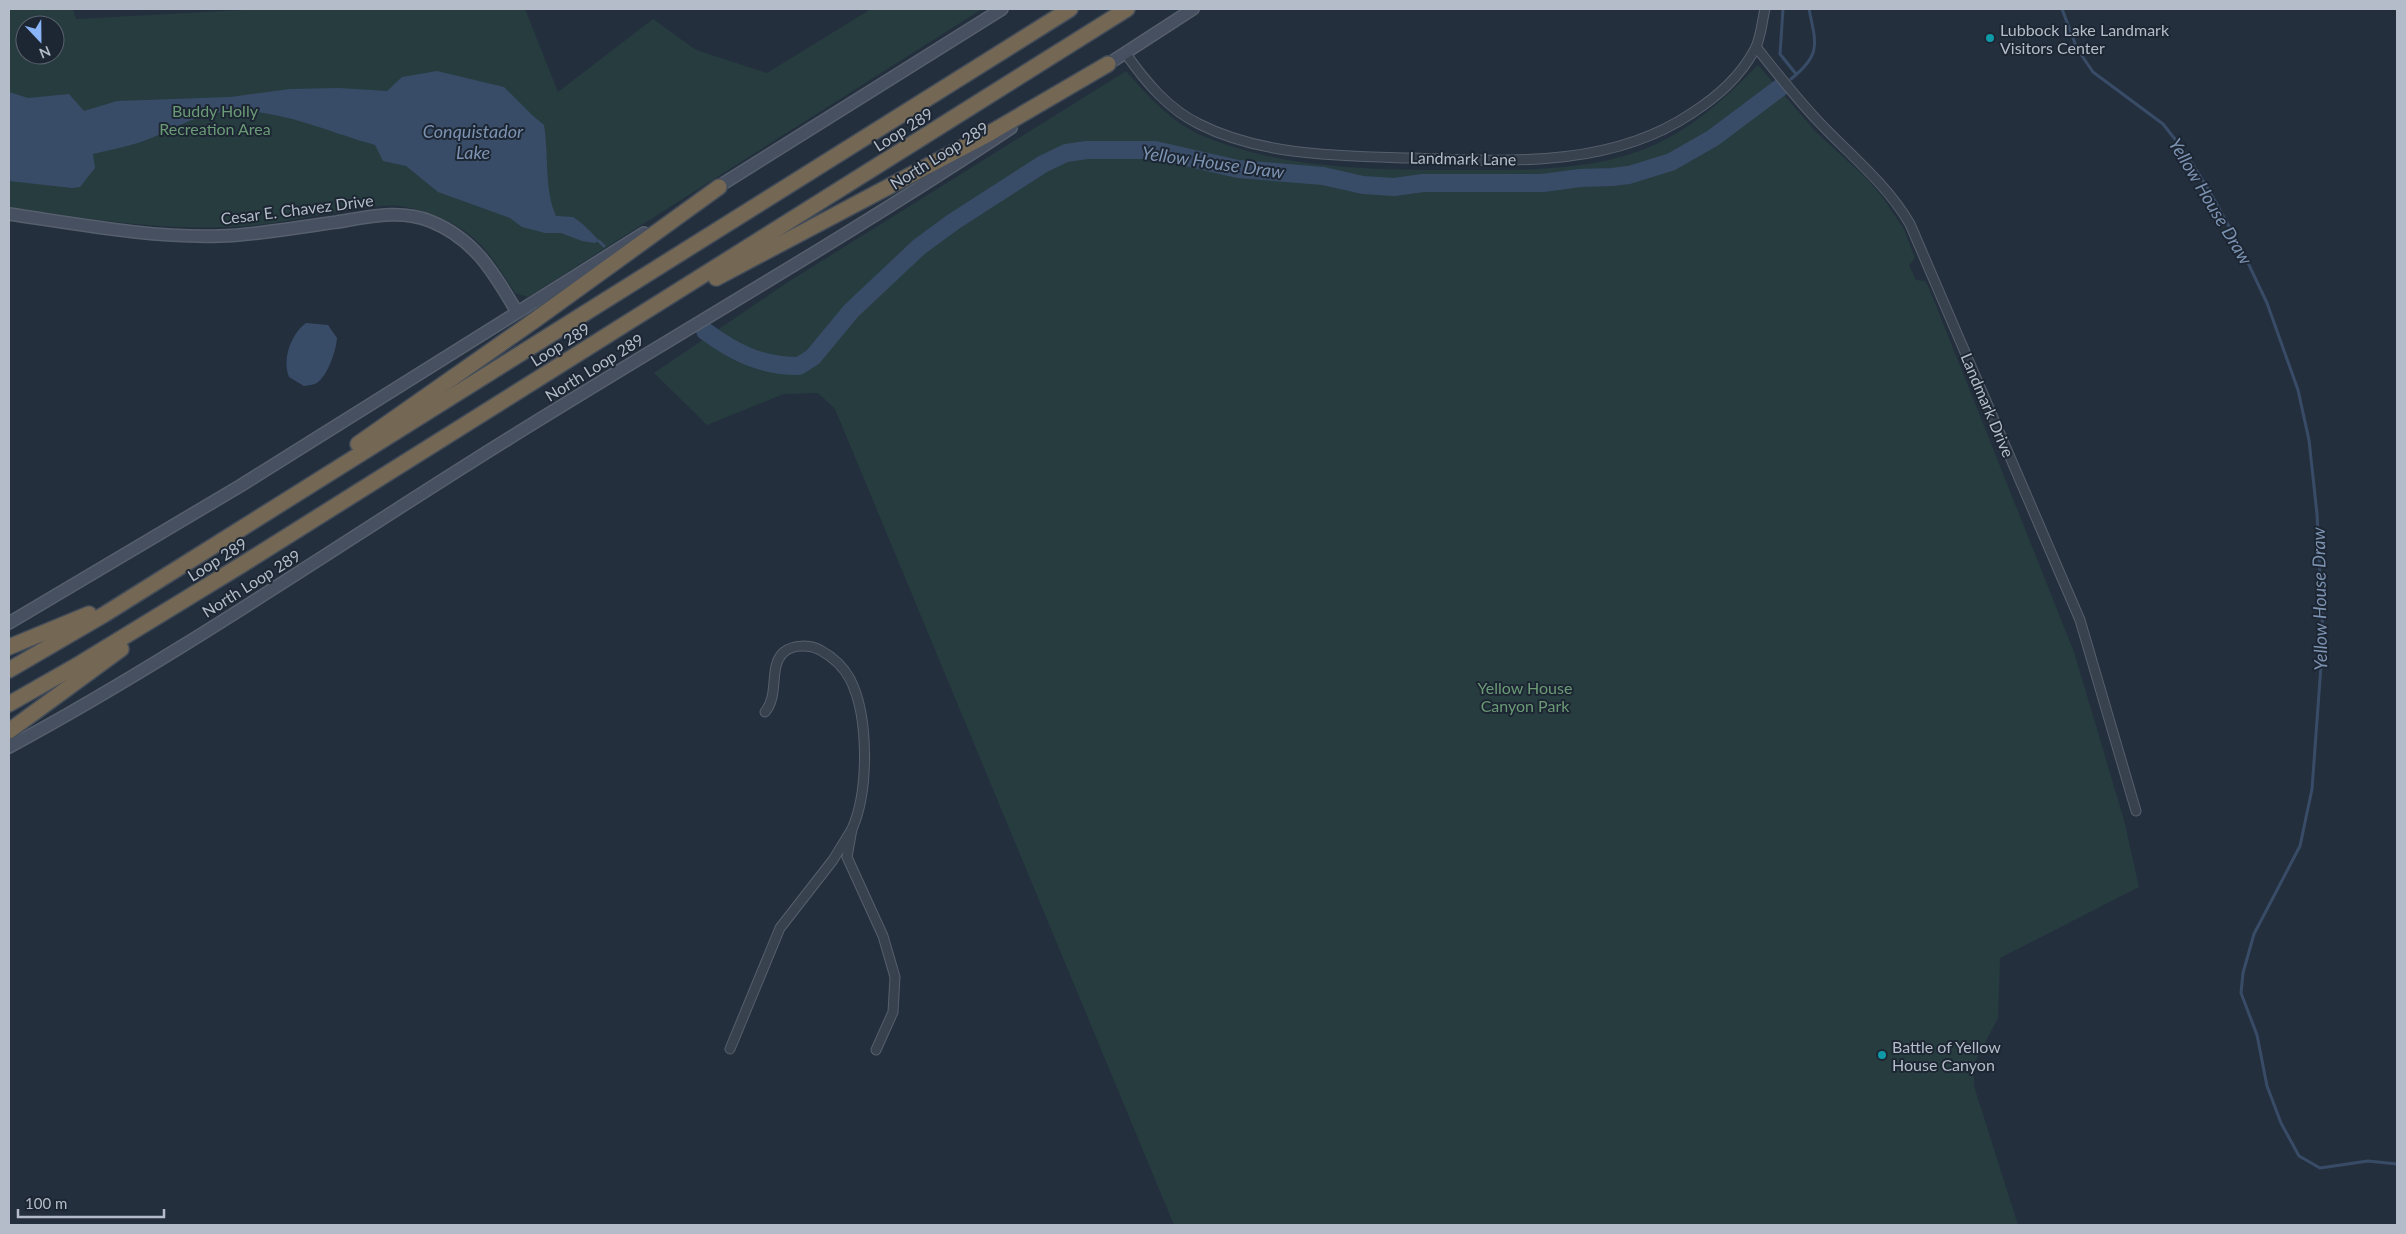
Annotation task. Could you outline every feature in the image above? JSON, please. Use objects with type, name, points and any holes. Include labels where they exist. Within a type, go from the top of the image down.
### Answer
[{"type":"highway","name":"Loop 289","points":[[9,670],[291,497],[1070,9]]},
{"type":"highway","name":"Loop 289","points":[[9,704],[81,663],[243,564],[1127,9]]},
{"type":"highway","points":[[653,307],[705,283],[935,163],[1108,64]]},
{"type":"highway","points":[[291,497],[315,472],[465,369],[719,187]]},
{"type":"highway","points":[[9,731],[243,564]]},
{"type":"highway","points":[[9,647],[88,614],[122,594],[157,580]]},
{"type":"main road","points":[[9,623],[240,486],[1002,9]]},
{"type":"main road","name":"North Loop 289","points":[[9,747],[138,674],[508,439],[980,149],[1193,9]]},
{"type":"main road","name":"Cesar E. Chavez Drive","points":[[9,214],[150,234],[196,236],[252,234],[380,215],[415,217],[446,229],[474,249],[494,274],[517,312]]},
{"type":"street","name":"Landmark Lane","points":[[1126,54],[1141,75],[1178,112],[1198,124],[1242,140],[1296,151],[1325,154],[1452,159],[1563,158],[1626,146],[1660,132],[1696,111],[1724,90],[1737,76],[1756,48],[1765,9]]},
{"type":"street","name":"Landmark Drive","points":[[1756,48],[1817,120],[1886,189],[1903,213],[1916,238],[2080,620],[2136,811]]},
{"type":"street","points":[[730,1049],[780,928],[833,860],[859,814],[864,793],[864,760],[859,704],[850,679],[841,665],[831,656],[816,648],[802,646],[786,651],[776,663],[775,691],[770,706],[765,712]]},
{"type":"street","points":[[852,829],[847,857],[882,936],[895,977],[893,1012],[876,1050]]},
{"type":"green space","name":"Buddy Holly Recreation Area","points":[[9,9],[73,9],[76,19],[262,9],[525,9],[558,92],[653,19],[696,50],[767,73],[871,9],[982,9],[528,297],[515,293],[485,250],[463,230],[432,214],[399,206],[376,206],[259,225],[227,227],[144,225],[9,207]]},
{"type":"green space","name":"Yellow House Canyon Park","points":[[1758,65],[1816,132],[1865,177],[1881,195],[1904,229],[1915,258],[1909,265],[1916,280],[1925,281],[1929,288],[2074,652],[2124,820],[2139,887],[2000,958],[1998,1018],[1974,1064],[1974,1086],[2018,1225],[1174,1225],[835,409],[818,393],[784,394],[707,425],[654,373],[788,282],[1126,71],[1152,99],[1181,124],[1203,136],[1266,156],[1332,166],[1488,170],[1561,167],[1609,160],[1632,154],[1654,145],[1697,120]]},
{"type":"water","name":"Conquistador Lake","points":[[437,71],[504,87],[544,125],[548,183],[552,206],[556,216],[573,217],[599,241],[595,243],[582,241],[561,233],[545,233],[522,227],[510,218],[438,192],[406,166],[383,161],[375,145],[300,121],[262,113],[242,111],[211,114],[141,142],[93,154],[95,168],[80,187],[72,188],[9,181],[9,92],[28,98],[69,94],[84,111],[117,101],[230,97],[290,89],[339,88],[387,91],[402,77]]},
{"type":"water","points":[[306,323],[328,325],[337,338],[333,356],[325,374],[317,383],[304,386],[289,377],[287,355],[292,340]]},
{"type":"waterway","points":[[1783,9],[1780,54],[1796,74]]},
{"type":"waterway","name":"Yellow House Draw","points":[[1791,79],[1808,62],[1814,48],[1814,31],[1809,9]]},
{"type":"waterway","name":"Yellow House Draw","points":[[2062,9],[2076,46]]},
{"type":"waterway","name":"Yellow House Draw","points":[[2078,50],[2093,72],[2163,124],[2182,148],[2207,187],[2240,246],[2267,303],[2298,390],[2309,440],[2317,514],[2323,638],[2312,789],[2300,846],[2254,934],[2243,973],[2241,993],[2257,1035],[2267,1086],[2281,1123],[2299,1156],[2320,1168],[2368,1161],[2397,1164]]},
{"type":"waterway","name":"Yellow House Draw","points":[[705,331],[727,346],[749,357],[772,364],[799,366],[813,357],[851,311],[919,247],[953,222],[1043,164],[1066,153],[1087,150],[1155,150],[1238,169],[1323,176],[1363,185],[1394,187],[1423,183],[1543,183],[1580,178],[1612,177],[1629,175],[1671,162],[1713,138],[1781,87]]},
{"type":"waterway","name":"Yellow House Draw","points":[[599,241],[604,246]]},
{"type":"place","name":"Lubbock Lake Landmark Visitors Center","points":[[1990,38]]},
{"type":"place","name":"Battle of Yellow House Canyon","points":[[1882,1055]]}]
